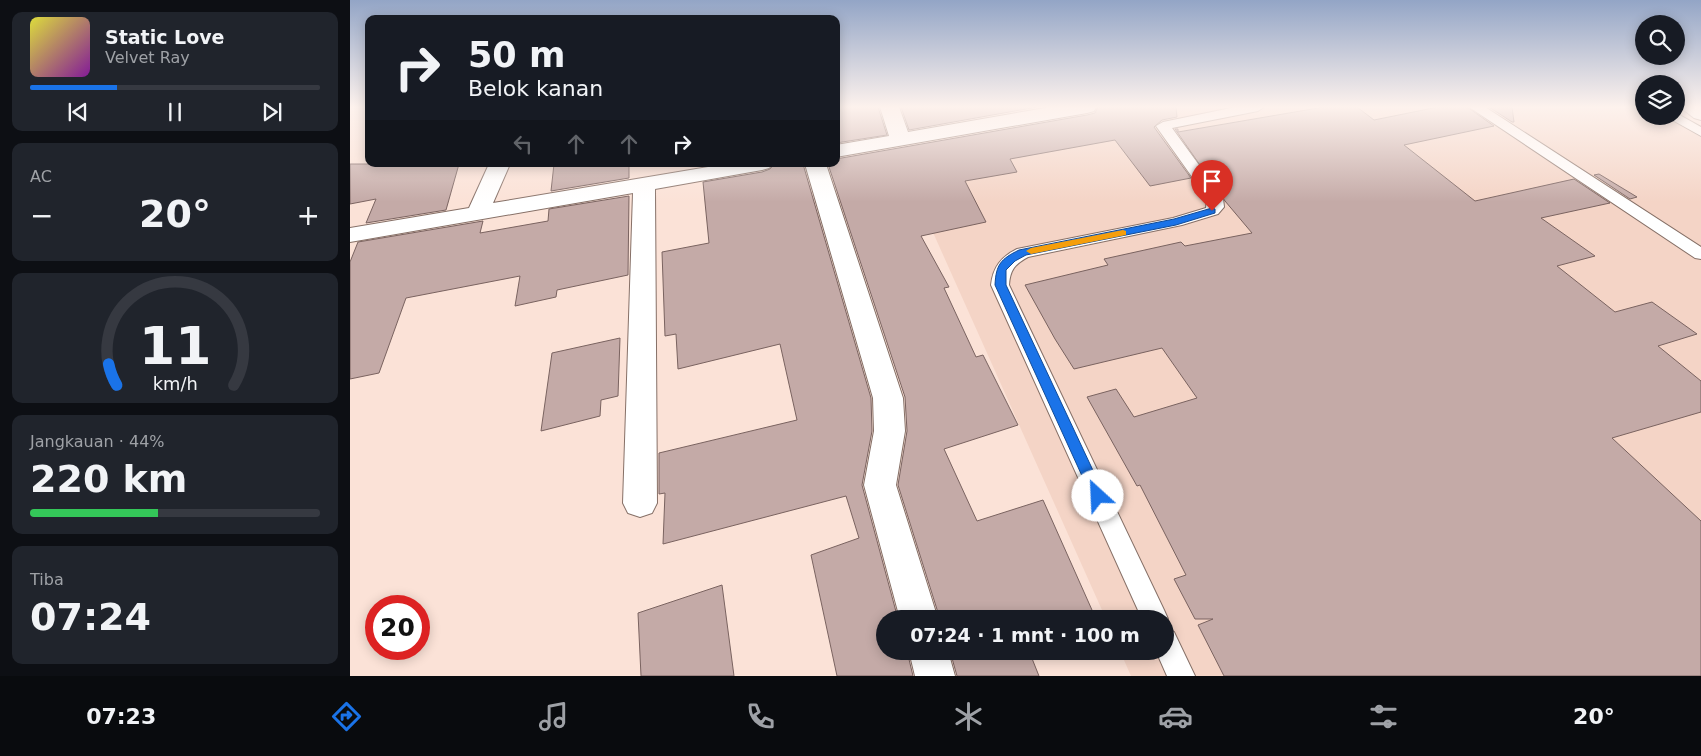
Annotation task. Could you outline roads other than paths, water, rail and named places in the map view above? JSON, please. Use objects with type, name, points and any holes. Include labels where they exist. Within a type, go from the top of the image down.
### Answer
[{"type":"street","points":[[840,150],[909,139]]},
{"type":"street","points":[[478,213],[497,167]]},
{"type":"street","points":[[350,235],[744,167]]},
{"type":"street","points":[[816,167],[888,398],[891,416],[886,463],[880,485],[916,610]]},
{"type":"street","points":[[640,503],[644,184]]},
{"type":"street","points":[[931,660],[935,676]]},
{"type":"lane","points":[[1151,610],[1000,285],[1001,269],[1011,258],[1023,253],[1176,222],[1212,211],[1216,207],[1214,198],[1172,139]]},
{"type":"lane","points":[[1522,139],[1701,254]]},
{"type":"lane","points":[[1174,660],[1181,676]]}]
